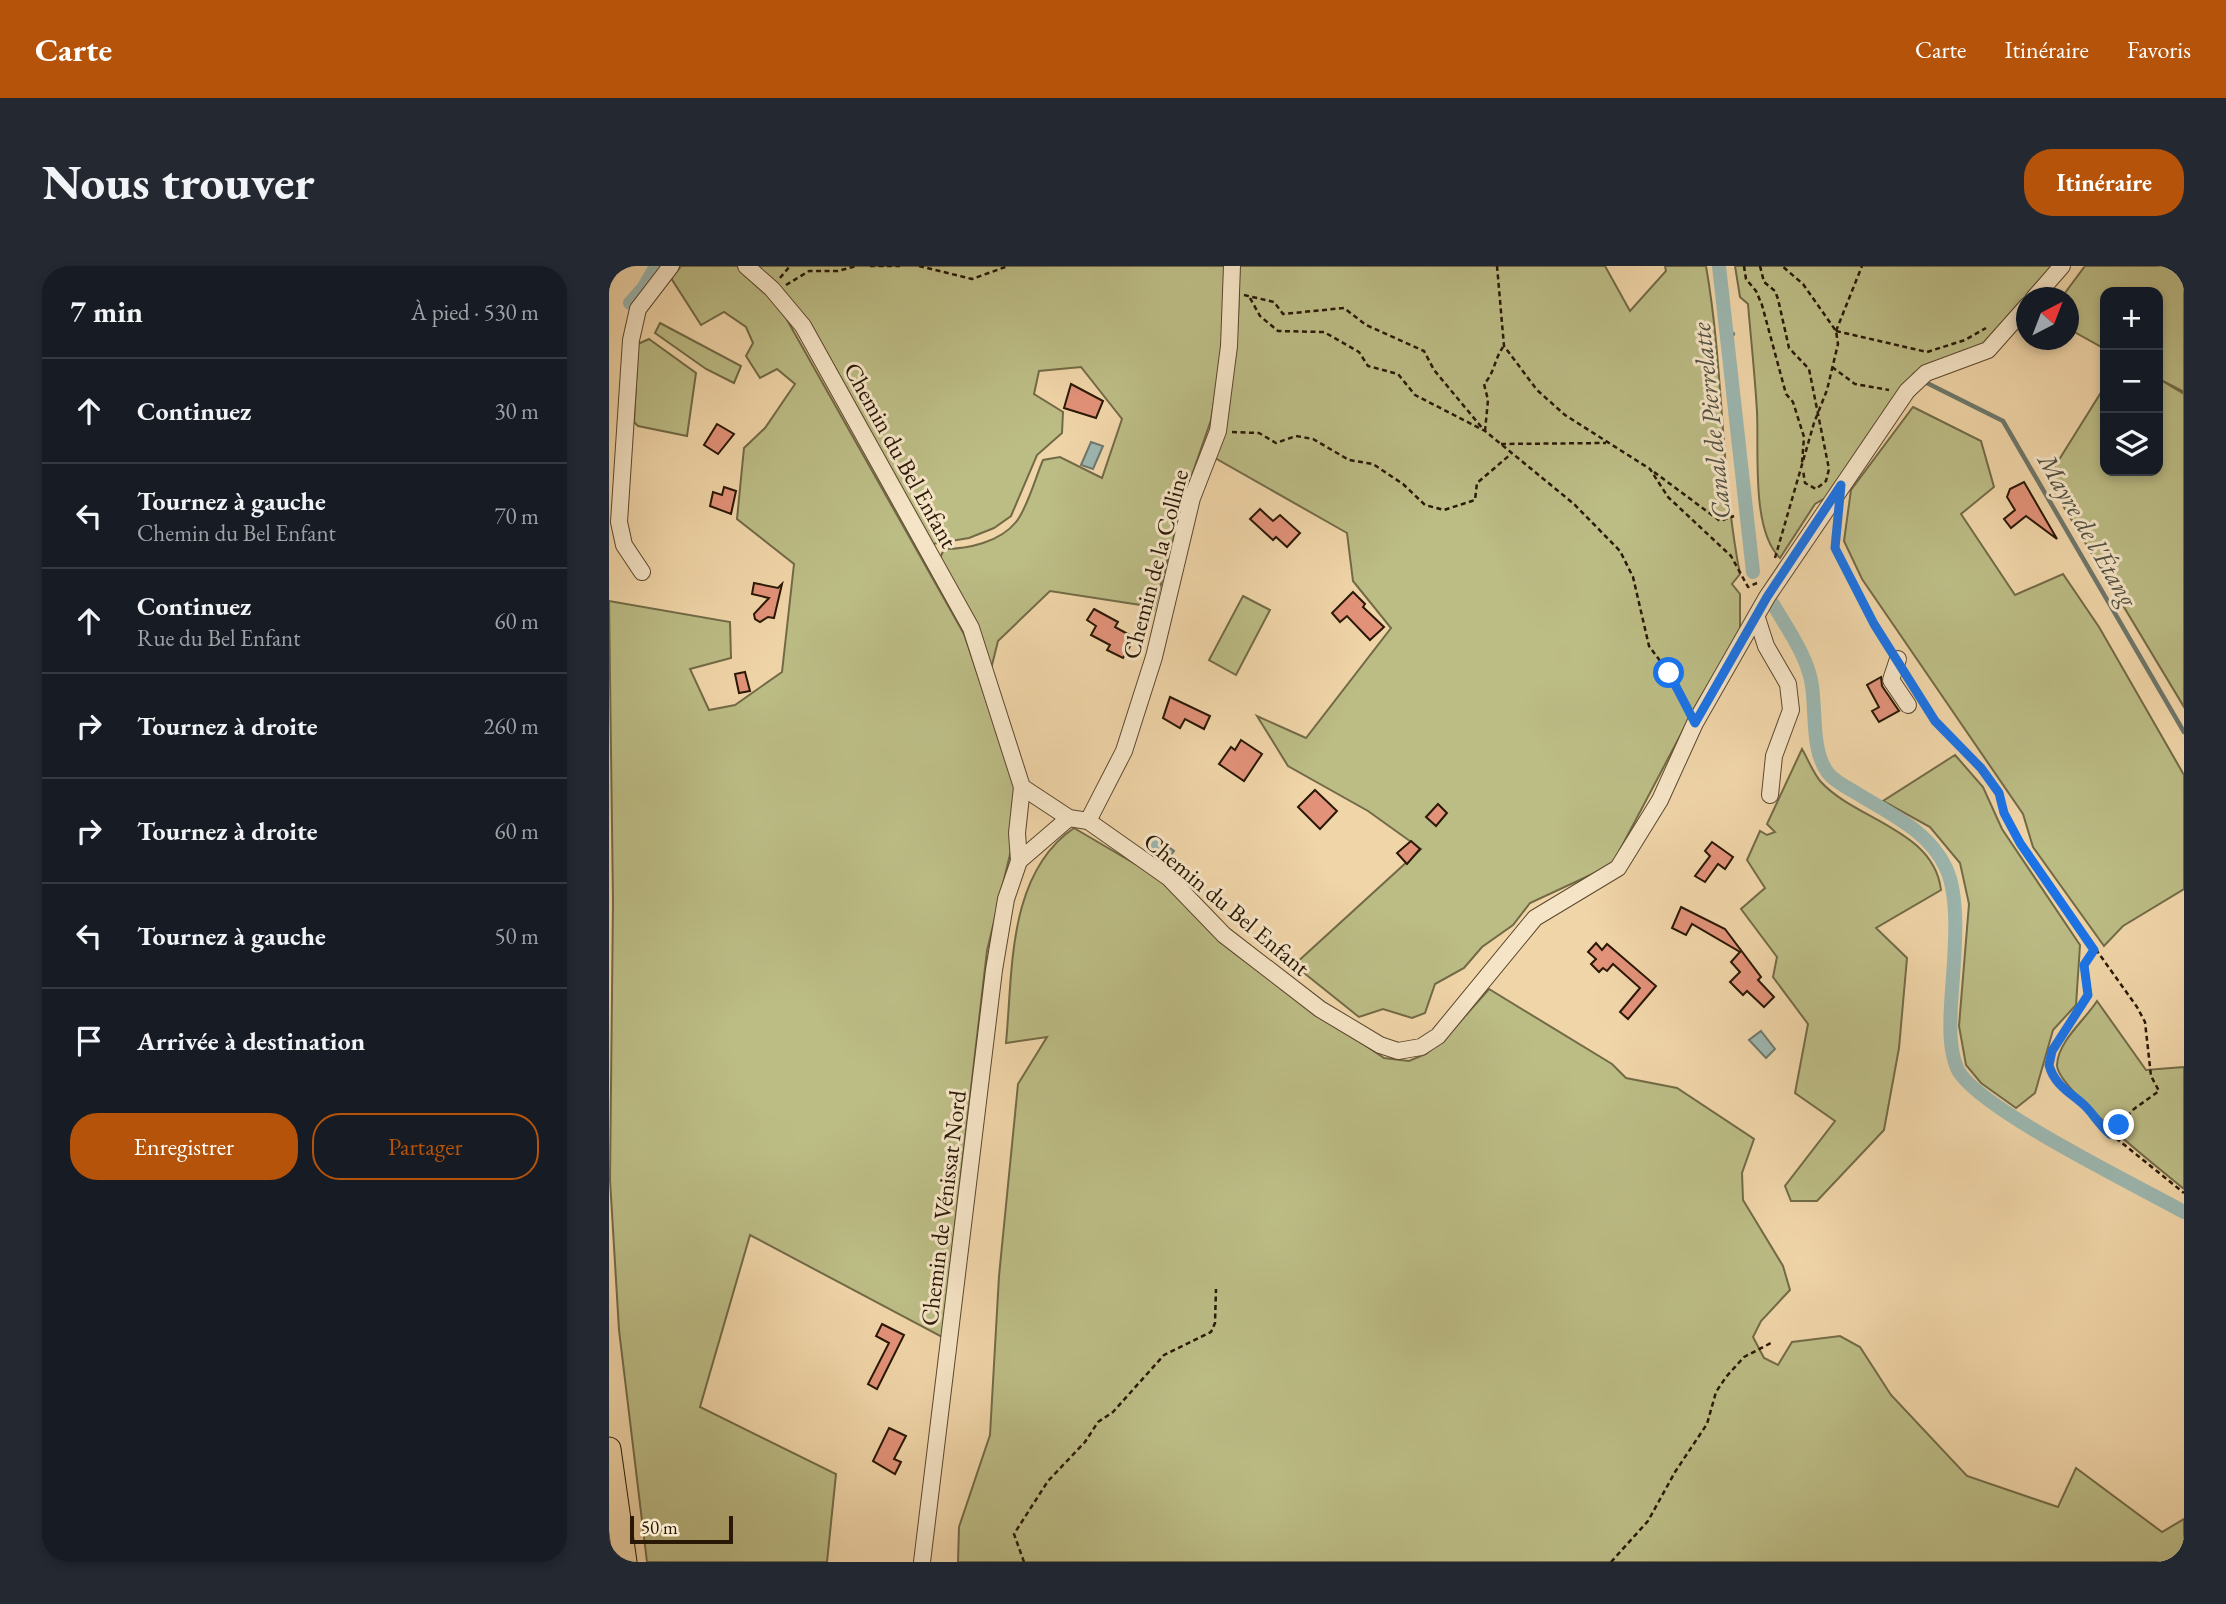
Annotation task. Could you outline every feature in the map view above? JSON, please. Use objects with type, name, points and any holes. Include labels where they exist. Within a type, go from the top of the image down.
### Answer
[{"type":"highway","points":[[609,1449],[625,1562]]},
{"type":"street","points":[[642,572],[624,545],[619,522],[628,368],[638,309],[671,266]]},
{"type":"street","name":"Chemin du Bel Enfant","points":[[746,266],[775,292],[803,326],[971,628],[1022,787],[1069,818],[1088,821],[1169,878],[1224,935],[1320,1009],[1380,1045],[1398,1051],[1421,1047],[1438,1035],[1535,918],[1618,868],[1660,800],[1695,723],[1767,597],[1907,391],[1926,373],[1988,350],[2016,318]]},
{"type":"street","name":"Chemin de la Colline","points":[[1088,821],[1124,751],[1154,657],[1192,498],[1218,431],[1229,346],[1232,266]]},
{"type":"street","points":[[2043,287],[2061,266]]},
{"type":"street","points":[[1757,618],[1766,646],[1788,684],[1791,710],[1775,756],[1770,795]]},
{"type":"street","points":[[1898,659],[1891,680],[1908,705]]},
{"type":"street","name":"Chemin de Vénissat Nord","points":[[922,1562],[995,970],[1006,899],[1019,861],[1017,833],[1022,787]]},
{"type":"street","points":[[1019,861],[1069,818]]},
{"type":"path","points":[[775,292],[809,271],[838,271],[856,266]]},
{"type":"path","points":[[870,266],[900,266]]},
{"type":"path","points":[[919,266],[972,279],[1008,266]]},
{"type":"path","points":[[1497,266],[1504,346],[1538,390],[1565,415],[1650,469],[1720,522],[1734,516]]},
{"type":"path","points":[[1744,266],[1746,279],[1756,291],[1762,305],[1786,394],[1793,402],[1804,437],[1805,483],[1816,489],[1826,481],[1829,469],[1809,369],[1789,348],[1778,299],[1775,291],[1764,282],[1759,266]]},
{"type":"path","points":[[1771,565],[1838,344],[1836,331],[1803,284],[1782,266]]},
{"type":"path","points":[[1836,331],[1862,266]]},
{"type":"path","points":[[1231,290],[1250,298],[1274,302],[1283,314],[1344,308],[1366,325],[1424,351],[1433,370],[1485,431],[1574,504],[1620,551],[1633,577],[1649,646],[1669,673],[1695,723]]},
{"type":"path","points":[[1250,298],[1260,316],[1278,331],[1324,332],[1337,337],[1359,352],[1368,366],[1398,374],[1415,395],[1485,431]]},
{"type":"path","points":[[1836,331],[1927,352],[1965,340],[2016,314]]},
{"type":"path","points":[[1485,431],[1488,400],[1485,384],[1495,372],[1495,359],[1504,346]]},
{"type":"path","points":[[1832,367],[1855,384],[1907,391]]},
{"type":"path","points":[[1218,431],[1259,433],[1276,443],[1296,436],[1313,439],[1349,460],[1373,464],[1403,484],[1425,505],[1444,510],[1475,500],[1476,483],[1511,454]]},
{"type":"path","points":[[1500,444],[1606,443]]},
{"type":"path","points":[[1650,469],[1668,497],[1731,556],[1748,587],[1762,579]]},
{"type":"path","points":[[1841,485],[1835,548],[1874,624],[1898,659]]},
{"type":"path","points":[[1917,690],[1935,721],[1981,768],[1999,793],[2004,813],[2020,843],[2145,1022],[2151,1076],[2159,1091],[2134,1109],[2110,1134]]},
{"type":"path","points":[[2094,950],[2084,965],[2088,995],[2052,1051],[2049,1065],[2061,1085],[2084,1105],[2110,1134],[2184,1193]]},
{"type":"path","points":[[1024,1562],[1014,1534],[1048,1481],[1085,1442],[1098,1422],[1113,1412],[1164,1355],[1211,1332],[1215,1323],[1216,1289]]},
{"type":"path","points":[[1611,1562],[1648,1521],[1675,1472],[1707,1424],[1716,1392],[1726,1377],[1744,1357],[1770,1343]]},
{"type":"green space","points":[[681,266],[738,266],[771,295],[786,318],[964,634],[1015,785],[1012,846],[987,951],[942,1337],[750,1235],[700,1407],[836,1474],[827,1562],[647,1562],[619,1330],[610,1180],[613,901],[609,601],[730,622],[731,658],[690,669],[709,710],[735,705],[782,672],[794,564],[737,519],[744,448],[765,428],[795,384],[777,369],[760,378],[746,356],[753,343],[746,327],[724,312],[701,325],[671,278]]},
{"type":"green space","points":[[758,266],[1224,266],[1228,316],[1211,420],[1186,492],[1154,610],[1147,606],[1050,591],[998,641],[990,673],[940,558],[944,549],[983,543],[1009,529],[1024,509],[1043,460],[1060,457],[1102,478],[1122,419],[1081,367],[1039,371],[1034,394],[1063,412],[1062,433],[1037,455],[1011,516],[994,528],[969,538],[933,544]]},
{"type":"green space","points":[[1237,266],[1605,266],[1630,311],[1666,271],[1665,266],[1706,266],[1716,343],[1729,497],[1740,574],[1732,584],[1740,594],[1740,637],[1700,698],[1612,865],[1530,903],[1513,925],[1482,947],[1464,968],[1435,984],[1425,1013],[1412,1018],[1383,1009],[1359,1017],[1294,965],[1421,849],[1368,811],[1288,766],[1257,716],[1306,738],[1391,628],[1353,581],[1347,533],[1215,458],[1236,338],[1239,290]]},
{"type":"green space","points":[[1735,266],[2053,266],[2034,287],[2016,287],[2016,307],[1979,348],[1914,373],[1829,496],[1815,504],[1780,558],[1764,529],[1761,510],[1758,489],[1757,412],[1748,304],[1740,297]]},
{"type":"green space","points":[[2085,266],[2184,266],[2184,392],[2163,381],[2163,287],[2100,287],[2100,346],[2079,335],[2079,287],[2069,287]]},
{"type":"green space","points":[[660,323],[741,366],[734,383],[706,369],[655,333]]},
{"type":"green space","points":[[649,339],[696,373],[687,436],[638,426],[634,422],[638,344]]},
{"type":"green space","points":[[2163,381],[2184,394],[2184,707],[2047,479],[2100,394],[2100,476],[2163,476]]},
{"type":"green space","points":[[1913,407],[1981,441],[1994,487],[1961,514],[2015,595],[2063,574],[2099,627],[2184,775],[2184,889],[2123,926],[2104,946],[2033,847],[2023,814],[1862,579],[1844,541],[1851,490]]},
{"type":"green space","points":[[1243,596],[1270,610],[1236,675],[1209,660]]},
{"type":"green space","points":[[1802,749],[1818,778],[1836,795],[1909,839],[1924,853],[1935,870],[1941,890],[1876,928],[1907,958],[1899,1048],[1884,1130],[1817,1201],[1791,1201],[1785,1186],[1835,1121],[1795,1093],[1808,1024],[1773,977],[1777,957],[1741,909],[1765,888],[1747,860],[1760,831],[1767,835],[1775,832],[1767,824]]},
{"type":"green space","points":[[1955,755],[1983,787],[2002,829],[2080,945],[2076,1005],[2053,1030],[2035,1093],[2016,1108],[1981,1083],[1966,1065],[1959,1026],[1969,904],[1960,863],[1930,827],[1883,801]]},
{"type":"green space","points":[[1074,828],[1176,888],[1343,1030],[1384,1058],[1409,1061],[1426,1054],[1451,1032],[1489,989],[1612,1064],[1626,1078],[1677,1088],[1754,1139],[1742,1173],[1743,1200],[1783,1266],[1790,1290],[1761,1321],[1753,1337],[1764,1358],[1778,1365],[1792,1342],[1840,1336],[1860,1347],[1891,1395],[1967,1476],[2058,1507],[2076,1468],[2162,1532],[2184,1519],[2184,1562],[958,1562],[959,1527],[990,1435],[999,1276],[1018,1084],[1047,1037],[1006,1043],[1017,925],[1036,871],[1052,847]]},
{"type":"green space","points":[[2097,1001],[2146,1070],[2184,1067],[2184,1189],[2091,1110],[2061,1076],[2057,1065],[2062,1048]]},
{"type":"water","points":[[1091,442],[1103,446],[1093,469],[1081,465]]},
{"type":"water","points":[[1154,836],[1174,851],[1166,861],[1146,845]]},
{"type":"water","points":[[1761,1031],[1775,1049],[1766,1058],[1749,1040]]},
{"type":"building","points":[[1071,384],[1103,401],[1096,418],[1064,408]]},
{"type":"building","points":[[717,424],[734,434],[718,454],[704,445]]},
{"type":"building","points":[[2024,482],[2057,539],[2026,516],[2011,528],[2004,519],[2015,510],[2007,497],[2010,489]]},
{"type":"building","points":[[724,487],[736,491],[731,514],[710,506],[713,492],[722,495]]},
{"type":"building","points":[[1260,509],[1273,521],[1280,515],[1300,533],[1287,547],[1276,537],[1273,540],[1250,519]]},
{"type":"building","points":[[754,583],[778,588],[782,584],[774,618],[768,617],[760,622],[755,619],[754,614],[769,598],[752,594]]},
{"type":"building","points":[[1353,592],[1365,604],[1363,607],[1384,627],[1370,640],[1347,616],[1340,622],[1332,613]]},
{"type":"building","points":[[1094,609],[1118,622],[1115,627],[1135,638],[1123,658],[1107,650],[1110,645],[1091,635],[1096,626],[1087,620]]},
{"type":"building","points":[[745,672],[750,691],[739,693],[735,674]]},
{"type":"building","points":[[1881,677],[1882,686],[1899,711],[1879,722],[1872,711],[1879,707],[1867,685]]},
{"type":"building","points":[[1170,697],[1210,716],[1204,729],[1185,719],[1180,728],[1163,718]]},
{"type":"building","points":[[1241,740],[1262,754],[1244,781],[1219,764],[1231,747],[1235,750]]},
{"type":"building","points":[[1315,790],[1337,811],[1320,829],[1298,807]]},
{"type":"building","points":[[1438,804],[1447,813],[1436,826],[1426,817]]},
{"type":"building","points":[[1411,841],[1420,849],[1407,864],[1397,853]]},
{"type":"building","points":[[1712,842],[1733,857],[1725,869],[1718,864],[1705,882],[1695,876],[1710,856],[1705,851]]},
{"type":"building","points":[[1681,907],[1725,929],[1761,977],[1758,980],[1774,997],[1764,1007],[1747,991],[1743,995],[1730,982],[1740,972],[1731,962],[1740,952],[1692,924],[1686,935],[1672,928]]},
{"type":"building","points":[[1596,943],[1602,950],[1607,944],[1656,986],[1628,1019],[1620,1012],[1640,988],[1613,964],[1607,971],[1603,968],[1599,972],[1591,964],[1596,959],[1588,952]]},
{"type":"building","points":[[882,1324],[904,1335],[877,1389],[868,1384],[889,1343],[876,1336]]},
{"type":"building","points":[[889,1428],[906,1436],[894,1459],[901,1462],[895,1474],[873,1461]]},
{"type":"waterway","name":"Canal de Pierrelatte","points":[[630,303],[644,287],[656,266]]},
{"type":"waterway","name":"Canal de Pierrelatte","points":[[1719,266],[1753,572]]},
{"type":"waterway","name":"Mayre de l'Étang","points":[[1725,335],[1733,334]]},
{"type":"waterway","name":"Mayre de l'Étang","points":[[1925,382],[2003,421],[2184,732]]},
{"type":"waterway","name":"Canal de Pierrelatte","points":[[1773,604],[1805,660],[1813,691],[1816,741],[1822,763],[1828,773],[1908,825],[1930,844],[1946,868],[1951,882],[1955,916],[1950,1029],[1957,1068],[1970,1084],[1993,1103],[2025,1124],[2184,1212]]},
{"type":"route","points":[[1669,673],[1695,723],[1767,597],[1841,485],[1835,548],[1874,624],[1935,721],[1981,768],[1999,793],[2004,813],[2020,843],[2094,950],[2084,965],[2088,977],[2088,995],[2081,1010],[2052,1051],[2049,1065],[2061,1085],[2084,1105],[2110,1134],[2119,1125]]}]
